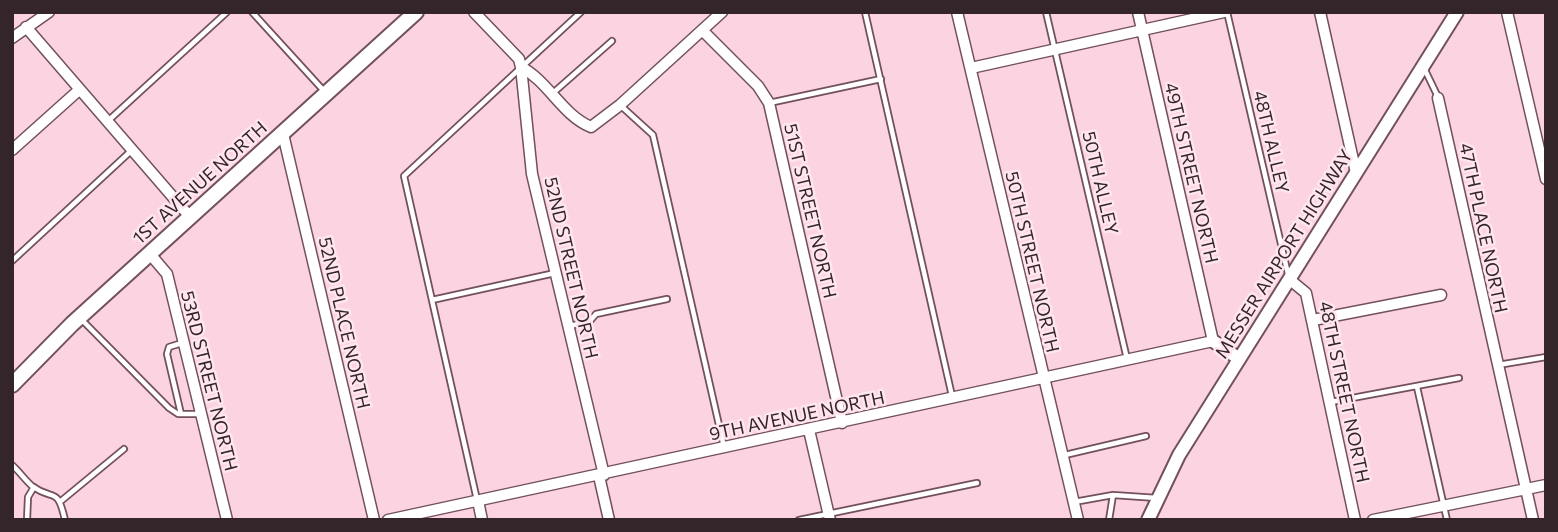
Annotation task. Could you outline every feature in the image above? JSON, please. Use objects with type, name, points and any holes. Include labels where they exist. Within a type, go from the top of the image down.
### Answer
[{"type":"main road","name":"1ST AVENUE NORTH","points":[[12,385],[79,318],[416,12]]},
{"type":"main road","name":"MESSER AIRPORT HIGHWAY","points":[[1149,520],[1176,460],[1457,12]]},
{"type":"main road","points":[[1213,341],[1238,358]]},
{"type":"street","points":[[12,38],[49,12]]},
{"type":"street","points":[[474,12],[519,59],[521,67],[535,74],[578,122],[591,127],[620,106],[722,12]]},
{"type":"street","name":"50TH STREET NORTH","points":[[957,12],[1077,520]]},
{"type":"street","name":"49TH STREET NORTH","points":[[1138,12],[1213,341]]},
{"type":"street","points":[[971,68],[1225,12]]},
{"type":"street","points":[[1320,12],[1356,173]]},
{"type":"street","points":[[1507,12],[1546,179]]},
{"type":"street","points":[[26,27],[191,218]]},
{"type":"street","name":"51ST STREET NORTH","points":[[702,30],[758,86],[769,103],[842,422]]},
{"type":"street","name":"52ND STREET NORTH","points":[[521,67],[532,174],[602,475],[609,520]]},
{"type":"street","points":[[12,150],[79,90]]},
{"type":"street","name":"47TH PLACE NORTH","points":[[1438,98],[1533,520]]},
{"type":"street","name":"52ND PLACE NORTH","points":[[283,134],[374,520]]},
{"type":"street","name":"53RD STREET NORTH","points":[[150,254],[167,274],[227,520]]},
{"type":"street","name":"48TH STREET NORTH","points":[[1289,279],[1306,293],[1355,520]]},
{"type":"street","points":[[1313,320],[1441,295]]},
{"type":"street","name":"9TH AVENUE NORTH","points":[[388,520],[1213,341]]},
{"type":"street","points":[[809,430],[829,517]]},
{"type":"street","points":[[1373,520],[1546,485]]},
{"type":"street","points":[[478,501],[482,520]]},
{"type":"lane","points":[[109,120],[227,12]]},
{"type":"lane","points":[[251,12],[327,94]]},
{"type":"lane","points":[[478,501],[404,176],[581,12]]},
{"type":"lane","points":[[866,12],[953,397]]},
{"type":"lane","name":"50TH ALLEY","points":[[1046,12],[1127,359]]},
{"type":"lane","name":"48TH ALLEY","points":[[1225,12],[1289,279]]},
{"type":"lane","points":[[552,94],[612,41]]},
{"type":"lane","points":[[1423,66],[1438,98]]},
{"type":"lane","points":[[769,103],[881,79]]},
{"type":"lane","points":[[620,106],[653,135],[724,448]]},
{"type":"lane","points":[[12,261],[133,149]]},
{"type":"lane","points":[[432,300],[556,273]]},
{"type":"lane","points":[[569,327],[590,321],[596,314],[667,299]]},
{"type":"lane","points":[[79,318],[169,408],[181,414],[201,414]]},
{"type":"lane","points":[[181,414],[167,354],[169,347],[184,342]]},
{"type":"lane","points":[[1497,366],[1546,357]]},
{"type":"lane","points":[[1331,402],[1459,378]]},
{"type":"lane","points":[[1417,387],[1447,520]]},
{"type":"lane","points":[[1063,456],[1146,436]]},
{"type":"lane","points":[[61,502],[124,449]]},
{"type":"lane","points":[[12,464],[34,487],[54,493],[61,502],[65,520]]},
{"type":"lane","points":[[799,520],[829,517],[977,483]]},
{"type":"lane","points":[[27,520],[28,497],[34,487]]},
{"type":"lane","points":[[1074,502],[1113,495],[1158,498]]},
{"type":"lane","points":[[1109,520],[1113,495]]}]
